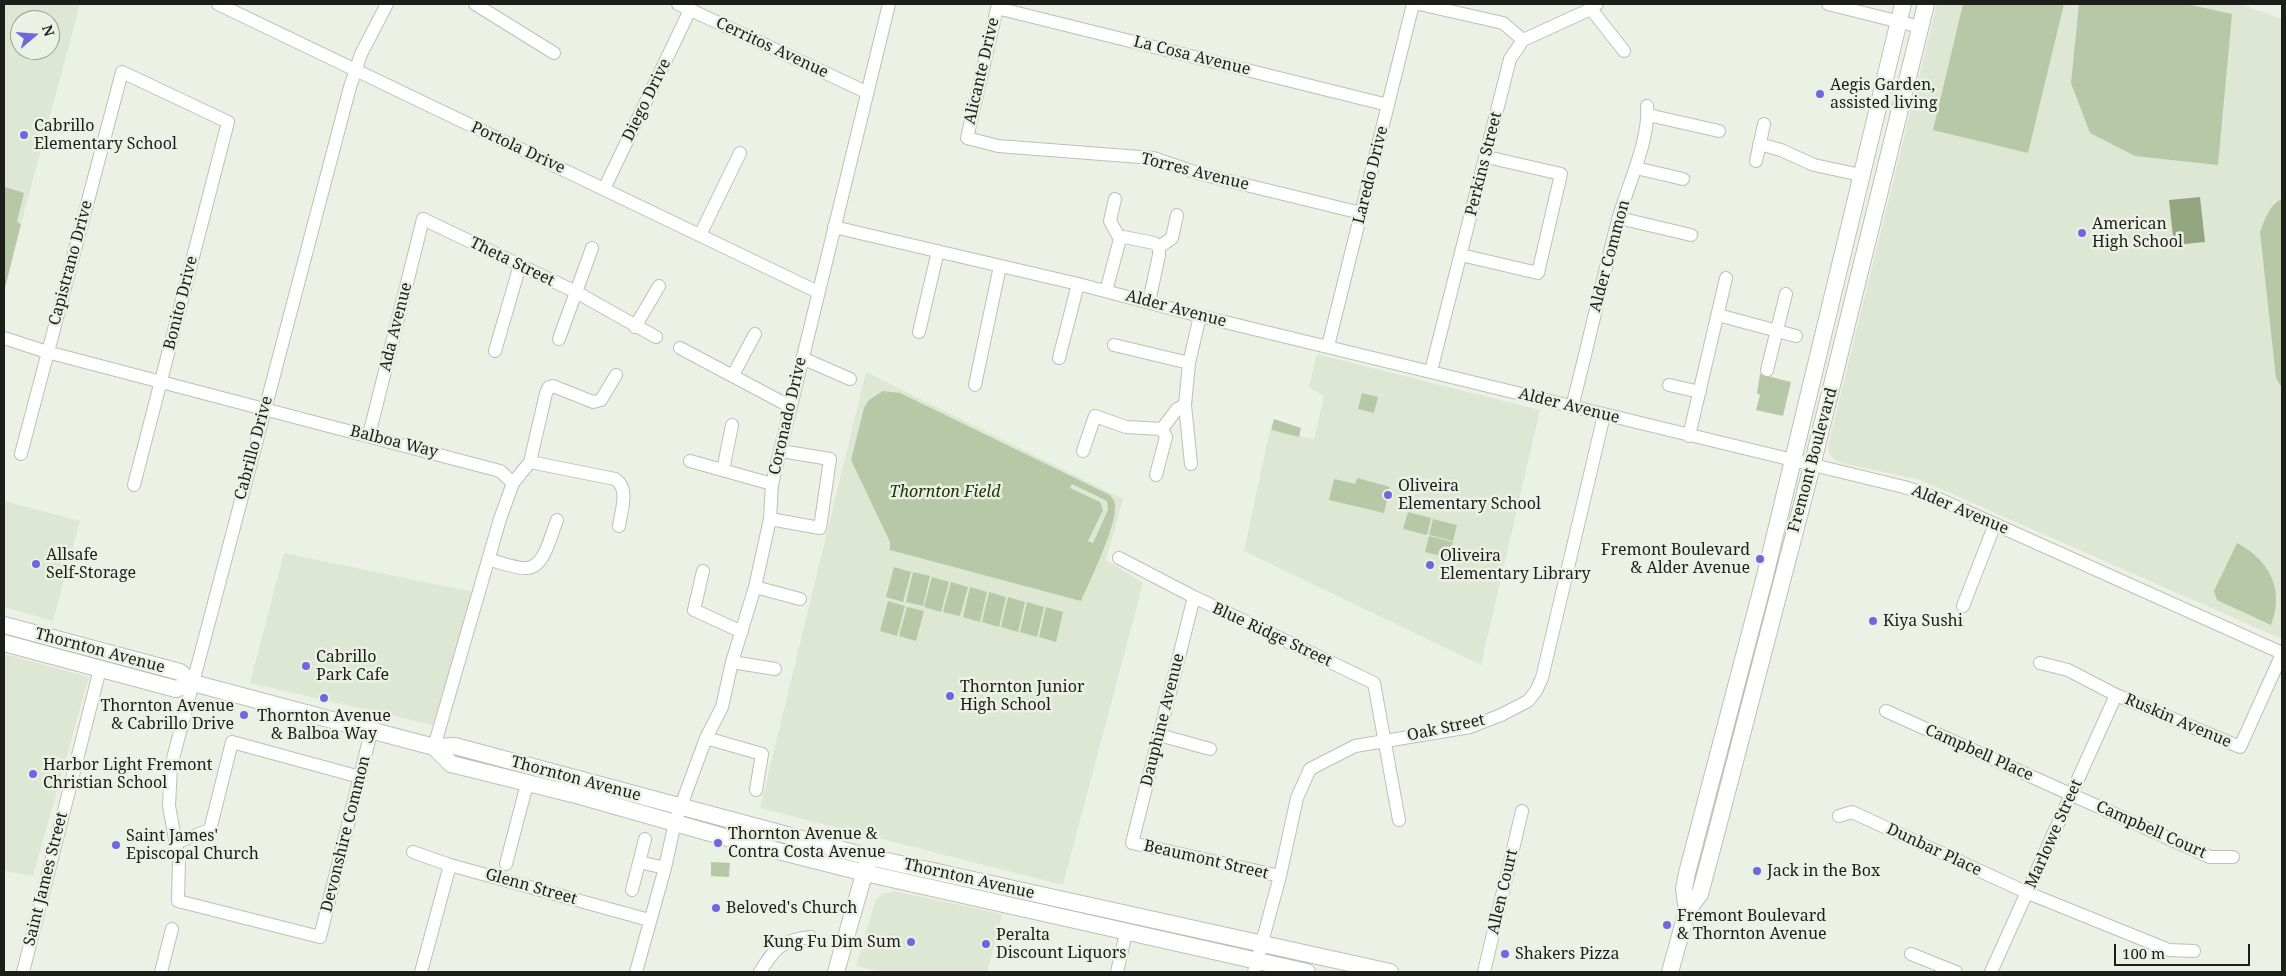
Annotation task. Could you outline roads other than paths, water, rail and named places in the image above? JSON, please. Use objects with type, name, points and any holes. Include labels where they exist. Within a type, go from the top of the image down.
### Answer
[{"type":"main road","name":"Fremont Boulevard","points":[[1687,911],[1684,889],[1687,873],[1765,576],[1903,4]]},
{"type":"main road","name":"Fremont Boulevard","points":[[1670,972],[1687,911],[1700,894],[1812,466],[1926,4]]},
{"type":"main road","name":"Thornton Avenue","points":[[4,625],[180,672],[193,683],[371,732],[434,748],[455,746],[869,857],[1390,972]]},
{"type":"main road","name":"Thornton Avenue","points":[[4,643],[176,690],[193,683]]},
{"type":"main road","name":"Thornton Avenue","points":[[434,748],[451,764],[864,874],[1126,933],[1255,967],[1307,972]]},
{"type":"main road","points":[[836,972],[869,857]]},
{"type":"street","name":"Portola Drive","points":[[218,4],[818,292]]},
{"type":"street","name":"Cabrillo Drive","points":[[178,901],[179,860],[169,806],[168,786],[171,766],[355,70],[387,4]]},
{"type":"street","points":[[475,4],[554,53]]},
{"type":"street","name":"Coronado Drive","points":[[636,972],[665,868],[674,822],[706,738],[722,707],[732,662],[755,587],[770,519],[772,484],[866,92],[889,4]]},
{"type":"street","name":"Laredo Drive","points":[[1328,346],[1413,4]]},
{"type":"street","points":[[1419,4],[1503,23],[1523,40],[1594,6],[1624,51]]},
{"type":"street","points":[[1828,4],[1920,27]]},
{"type":"street","name":"La Cosa Avenue","points":[[998,6],[1388,105]]},
{"type":"street","name":"Alicante Drive","points":[[967,138],[998,6]]},
{"type":"street","name":"Cerritos Avenue","points":[[684,7],[866,92]]},
{"type":"street","name":"Diego Drive","points":[[604,189],[684,7]]},
{"type":"street","name":"Perkins Street","points":[[1431,371],[1510,60],[1523,40]]},
{"type":"street","name":"Bonito Drive","points":[[122,72],[228,122],[134,485]]},
{"type":"street","name":"Capistrano Drive","points":[[21,454],[122,72]]},
{"type":"street","name":"Alder Common","points":[[1572,407],[1618,218],[1636,168],[1648,110],[1719,132]]},
{"type":"street","points":[[1756,161],[1764,124]]},
{"type":"street","name":"Torres Avenue","points":[[967,138],[998,146],[1153,158],[1197,173],[1361,213]]},
{"type":"street","points":[[1760,144],[1781,150],[1814,165],[1861,175]]},
{"type":"street","points":[[700,236],[740,153]]},
{"type":"street","points":[[1461,255],[1538,273],[1561,174],[1487,156]]},
{"type":"street","points":[[1636,168],[1683,179]]},
{"type":"street","points":[[1106,291],[1120,239],[1110,221],[1115,199]]},
{"type":"street","points":[[1158,248],[1172,238],[1177,215]]},
{"type":"street","points":[[1618,218],[1691,235]]},
{"type":"street","name":"Theta Street","points":[[423,219],[576,292],[635,327],[656,337]]},
{"type":"street","name":"Ada Avenue","points":[[369,435],[423,219]]},
{"type":"street","name":"Alder Avenue","points":[[834,227],[1078,284],[1200,316],[1916,490],[2282,653]]},
{"type":"street","points":[[1120,239],[1124,237],[1154,243],[1158,248],[1159,255],[1149,302]]},
{"type":"street","points":[[559,339],[592,248]]},
{"type":"street","points":[[919,332],[938,251]]},
{"type":"street","points":[[495,351],[520,266]]},
{"type":"street","points":[[975,385],[1000,266]]},
{"type":"street","points":[[1689,436],[1726,278]]},
{"type":"street","points":[[1059,358],[1078,284]]},
{"type":"street","points":[[635,327],[658,286]]},
{"type":"street","points":[[1767,370],[1786,294]]},
{"type":"street","points":[[1718,315],[1796,336]]},
{"type":"street","points":[[1191,464],[1185,405],[1189,364],[1200,316]]},
{"type":"street","points":[[733,375],[755,334]]},
{"type":"street","name":"Balboa Way","points":[[4,338],[48,352],[264,410],[369,435],[500,470],[513,484]]},
{"type":"street","points":[[1114,345],[1189,364]]},
{"type":"street","points":[[680,348],[791,407]]},
{"type":"street","points":[[802,358],[850,379]]},
{"type":"street","points":[[434,748],[500,519],[513,484],[530,462],[549,387],[553,386],[593,402],[601,400],[616,375]]},
{"type":"street","points":[[1668,385],[1700,392]]},
{"type":"street","points":[[1162,429],[1177,409],[1185,405]]},
{"type":"street","name":"Oak Street","points":[[1255,967],[1263,944],[1280,876],[1297,798],[1310,769],[1355,746],[1470,727],[1501,715],[1528,700],[1536,692],[1542,678],[1604,415]]},
{"type":"street","points":[[1083,452],[1095,416],[1126,426],[1162,429]]},
{"type":"street","points":[[722,470],[732,425]]},
{"type":"street","points":[[1156,475],[1166,437],[1162,429]]},
{"type":"street","points":[[770,519],[820,528],[830,458],[781,451]]},
{"type":"street","points":[[690,461],[772,484]]},
{"type":"street","points":[[530,462],[615,479],[620,482],[624,489],[619,526]]},
{"type":"street","points":[[488,560],[527,568],[534,566],[542,558],[557,520]]},
{"type":"street","points":[[1963,606],[1995,524]]},
{"type":"street","name":"Blue Ridge Street","points":[[1119,558],[1194,598],[1374,683],[1385,741]]},
{"type":"street","points":[[703,571],[694,610],[742,632]]},
{"type":"street","points":[[755,587],[800,599]]},
{"type":"street","name":"Dauphine Avenue","points":[[1132,843],[1194,598]]},
{"type":"street","name":"Ruskin Avenue","points":[[2040,663],[2068,670],[2116,695],[2240,747],[2282,653]]},
{"type":"street","points":[[732,662],[776,669]]},
{"type":"street","name":"Saint James Street","points":[[23,972],[100,669]]},
{"type":"street","name":"Marlowe Street","points":[[1991,972],[2116,695]]},
{"type":"street","name":"Campbell Place","points":[[1886,711],[2072,795]]},
{"type":"street","name":"Devonshire Common","points":[[178,901],[320,937],[371,732]]},
{"type":"street","points":[[1159,734],[1210,749]]},
{"type":"street","points":[[706,738],[762,754],[756,790]]},
{"type":"street","points":[[1385,741],[1399,820]]},
{"type":"street","points":[[177,842],[210,830],[232,742],[360,777]]},
{"type":"street","points":[[506,864],[527,784]]},
{"type":"street","name":"Campbell Court","points":[[2072,795],[2210,857],[2233,857]]},
{"type":"street","name":"Allen Court","points":[[1484,972],[1522,811]]},
{"type":"street","name":"Dunbar Place","points":[[1839,816],[1852,812],[2028,893],[2169,950],[2194,951]]},
{"type":"street","points":[[632,890],[644,840]]},
{"type":"street","name":"Beaumont Street","points":[[1132,843],[1280,876]]},
{"type":"street","name":"Glenn Street","points":[[413,852],[450,865],[649,920]]},
{"type":"street","points":[[639,862],[665,868]]},
{"type":"street","points":[[421,972],[450,865]]},
{"type":"street","points":[[161,972],[172,929]]},
{"type":"street","points":[[1117,972],[1126,933]]},
{"type":"street","points":[[760,972],[773,951],[794,939],[811,937]]},
{"type":"street","points":[[1911,954],[1956,972]]},
{"type":"place","name":"Aegis Garden, assisted living","points":[[1820,94]]},
{"type":"place","name":"Cabrillo Elementary School","points":[[24,135]]},
{"type":"place","name":"American High School","points":[[2082,233]]},
{"type":"place","name":"Oliveira Elementary School","points":[[1388,495]]},
{"type":"place","name":"Fremont Boulevard & Alder Avenue","points":[[1760,559]]},
{"type":"place","name":"Allsafe Self-Storage","points":[[36,564]]},
{"type":"place","name":"Oliveira Elementary Library","points":[[1430,565]]},
{"type":"place","name":"Kiya Sushi","points":[[1873,621]]},
{"type":"place","name":"Cabrillo Park Cafe","points":[[306,666]]},
{"type":"place","name":"Thornton Junior High School","points":[[950,696]]},
{"type":"place","name":"Thornton Avenue & Balboa Way","points":[[324,698]]},
{"type":"place","name":"Thornton Avenue & Cabrillo Drive","points":[[244,715]]},
{"type":"place","name":"Harbor Light Fremont Christian School","points":[[33,774]]},
{"type":"place","name":"Thornton Avenue & Contra Costa Avenue","points":[[718,843]]},
{"type":"place","name":"Saint James' Episcopal Church","points":[[116,845]]},
{"type":"place","name":"Jack in the Box","points":[[1757,871]]},
{"type":"place","name":"Beloved's Church","points":[[716,908]]},
{"type":"place","name":"Fremont Boulevard & Thornton Avenue","points":[[1667,925]]},
{"type":"place","name":"Kung Fu Dim Sum","points":[[911,942]]},
{"type":"place","name":"Peralta Discount Liquors","points":[[986,944]]},
{"type":"place","name":"Shakers Pizza","points":[[1505,954]]},
{"type":"park label","name":"Thornton Field","points":[[945,492]]}]
